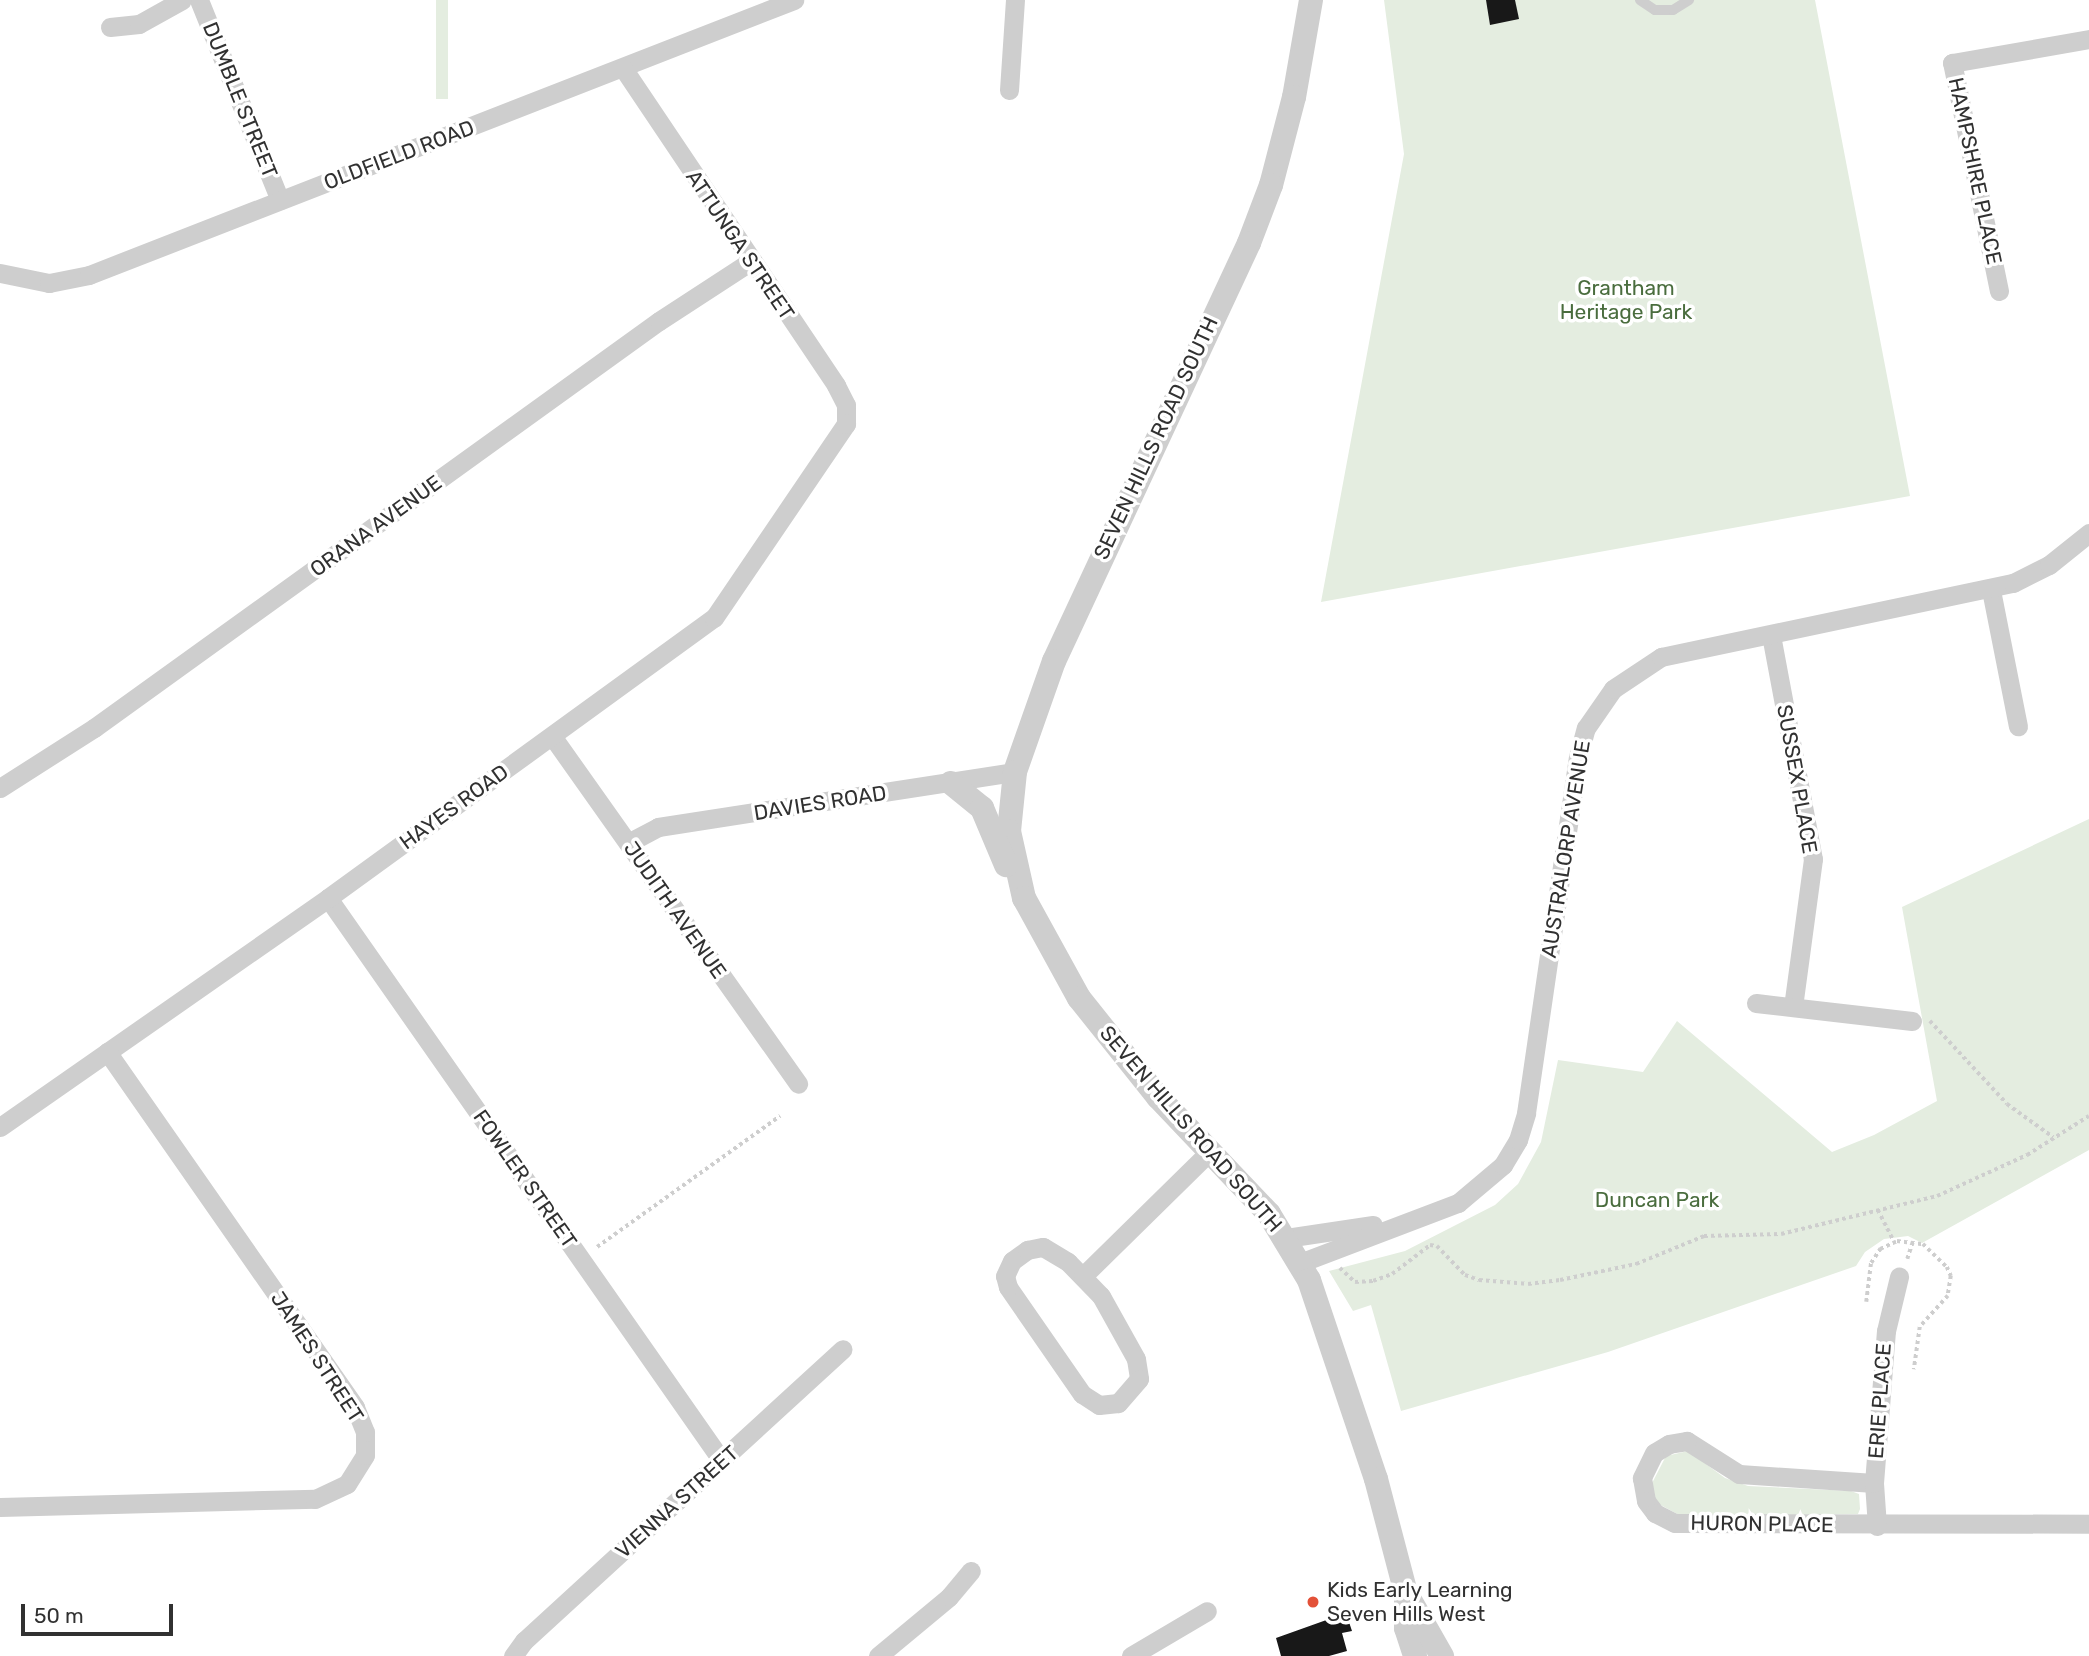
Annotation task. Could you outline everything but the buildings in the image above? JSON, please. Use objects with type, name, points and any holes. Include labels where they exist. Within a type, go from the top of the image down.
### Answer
[{"type":"street","points":[[110,27],[139,23],[182,0]]},
{"type":"street","name":"DUMBLE STREET","points":[[199,0],[280,200]]},
{"type":"street","name":"OLDFIELD ROAD","points":[[0,273],[33,282],[68,281],[624,69],[794,0]]},
{"type":"street","points":[[1009,90],[1015,0]]},
{"type":"street","name":"SEVEN HILLS ROAD SOUTH","points":[[1311,0],[1282,144],[1249,243],[1094,569],[1054,661],[1015,772],[1009,831],[1016,876],[1033,919],[1079,998],[1134,1070],[1286,1238],[1300,1263],[1321,1306],[1357,1418],[1406,1592],[1442,1656]]},
{"type":"street","name":"HAMPSHIRE PLACE","points":[[2000,290],[1952,63],[2089,39]]},
{"type":"street","name":"ATTUNGA STREET","points":[[624,69],[842,394],[846,424]]},
{"type":"street","name":"ORANA AVENUE","points":[[0,788],[104,721],[659,321],[751,261]]},
{"type":"street","name":"HAYES ROAD","points":[[0,1128],[328,898],[552,736],[726,605],[846,424]]},
{"type":"street","name":"AUSTRALORP AVENUE","points":[[1300,1263],[1325,1250],[1416,1219],[1477,1190],[1503,1165],[1518,1140],[1526,1113],[1578,757],[1594,714],[1627,677],[1661,657],[1991,590],[2049,565],[2089,533]]},
{"type":"street","points":[[1991,590],[2018,726]]},
{"type":"street","name":"SUSSEX PLACE","points":[[1771,635],[1813,859],[1793,1007]]},
{"type":"street","name":"JUDITH AVENUE","points":[[552,736],[798,1084]]},
{"type":"street","name":"DAVIES ROAD","points":[[628,843],[658,827],[1015,772]]},
{"type":"street","name":"SEVEN HILLS ROAD SOUTH","points":[[951,783],[982,808],[1003,860],[1016,876]]},
{"type":"street","name":"FOWLER STREET","points":[[328,898],[722,1461]]},
{"type":"street","points":[[1756,1003],[1913,1021]]},
{"type":"street","name":"JAMES STREET","points":[[0,1507],[315,1499],[347,1484],[365,1455],[365,1432],[355,1407],[107,1052]]},
{"type":"street","points":[[1083,1276],[1210,1151]]},
{"type":"street","name":"AUSTRALORP AVENUE","points":[[1286,1238],[1416,1219]]},
{"type":"street","points":[[1038,1247],[1052,1251],[1083,1276],[1112,1313],[1140,1371],[1130,1393],[1111,1406],[1099,1405],[1083,1394],[1008,1287],[1006,1276],[1012,1261],[1038,1247]]},
{"type":"street","name":"ERIE PLACE","points":[[1877,1526],[1874,1483],[1885,1331],[1899,1277]]},
{"type":"street","name":"VIENNA STREET","points":[[513,1656],[524,1641],[843,1349]]},
{"type":"street","name":"HURON PLACE","points":[[1874,1483],[1740,1474],[1687,1441],[1669,1444],[1654,1453],[1642,1478],[1646,1501],[1655,1513],[1675,1523],[1877,1526],[2089,1524]]},
{"type":"street","points":[[878,1656],[949,1597],[971,1571]]},
{"type":"street","name":"SEVEN HILLS ROAD SOUTH","points":[[1406,1592],[1406,1628],[1415,1656]]},
{"type":"street","points":[[1131,1656],[1207,1611]]},
{"type":"lane","points":[[1640,0],[1655,10],[1673,10],[1689,0]]},
{"type":"path","points":[[1913,1021],[1921,1016],[1932,1023],[2007,1104],[2053,1137]]},
{"type":"path","points":[[597,1248],[780,1116]]},
{"type":"path","points":[[1325,1250],[1355,1282],[1392,1274],[1430,1245],[1437,1246],[1465,1275],[1479,1280],[1545,1283],[1636,1264],[1704,1236],[1781,1234],[1948,1191],[2027,1155],[2089,1116]]},
{"type":"path","points":[[1878,1210],[1894,1242]]},
{"type":"green space","points":[[436,0],[448,0],[448,99],[436,99]]},
{"type":"green space","name":"Grantham Heritage Park","points":[[1384,0],[1815,0],[1910,496],[1321,602],[1404,154]]},
{"type":"green space","name":"Duncan Park","points":[[2089,819],[2089,1150],[1922,1243],[1908,1236],[1884,1239],[1865,1252],[1856,1266],[1608,1352],[1401,1411],[1371,1305],[1353,1311],[1329,1271],[1405,1251],[1495,1205],[1518,1184],[1541,1142],[1558,1060],[1643,1072],[1677,1021],[1832,1152],[1874,1135],[1937,1101],[1902,907]]},
{"type":"green space","points":[[1688,1451],[1725,1478],[1748,1486],[1851,1491],[1859,1494],[1860,1509],[1858,1514],[1681,1516],[1657,1503],[1650,1487],[1666,1456]]},
{"type":"place","name":"Kids Early Learning Seven Hills West","points":[[1313,1602]]}]
